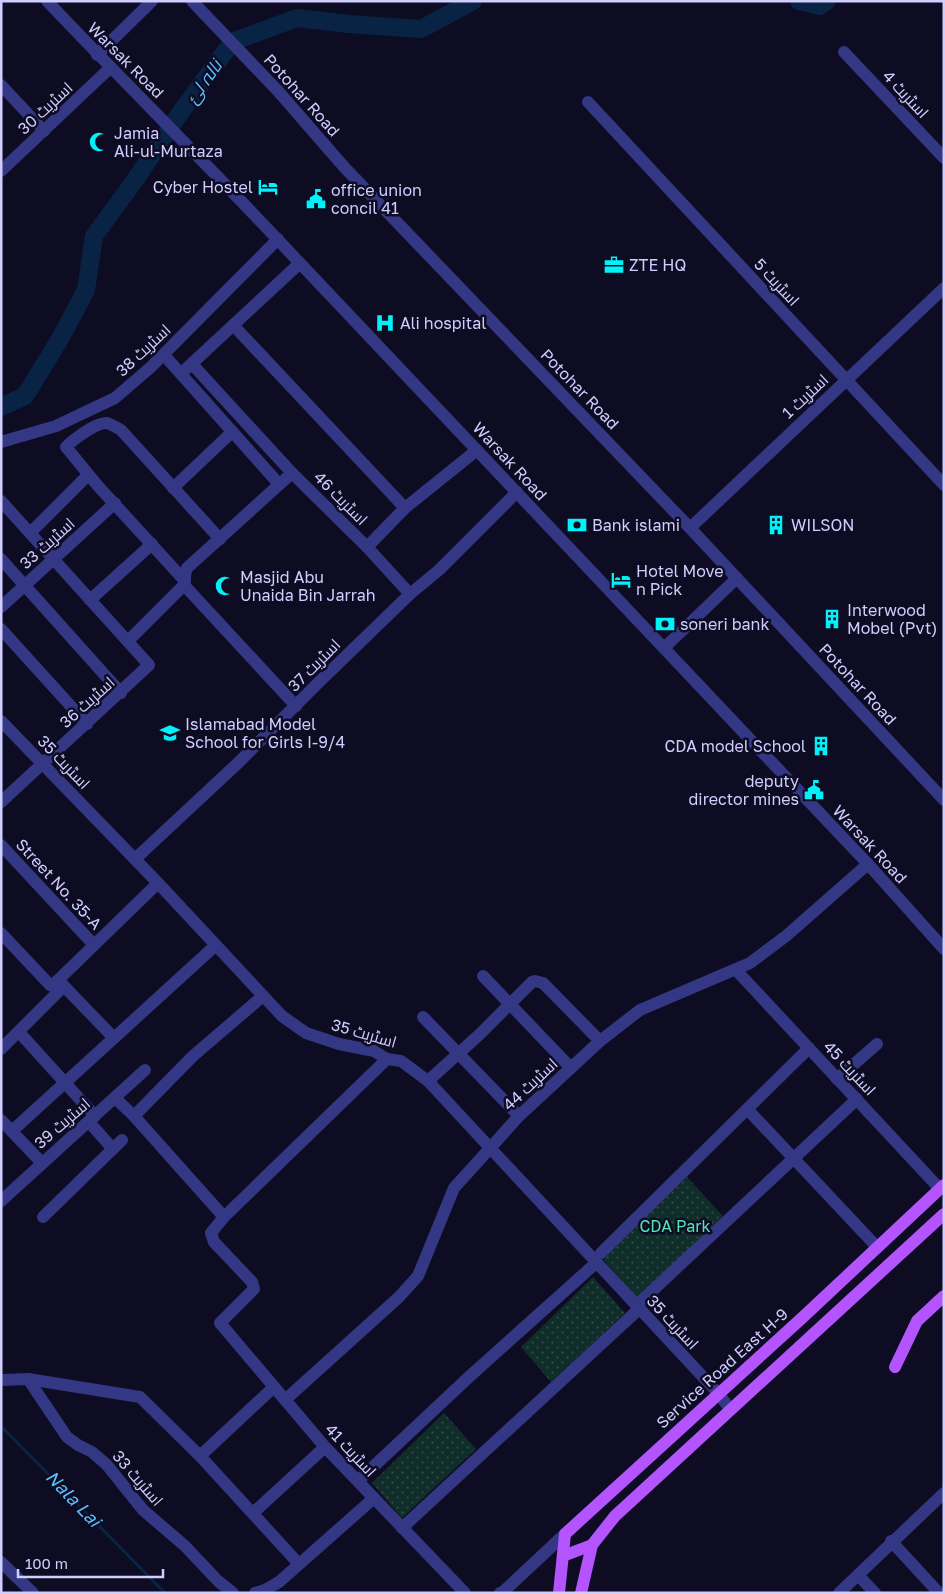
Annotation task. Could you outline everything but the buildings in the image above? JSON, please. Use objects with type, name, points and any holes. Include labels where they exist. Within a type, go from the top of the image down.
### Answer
[{"type":"main road","name":"Service Road East H-9","points":[[565,1534],[943,1188]]},
{"type":"main road","points":[[581,1593],[592,1545],[615,1516],[944,1214]]},
{"type":"main road","points":[[895,1367],[917,1321],[944,1296]]},
{"type":"main road","points":[[802,1318],[816,1333]]},
{"type":"main road","points":[[559,1593],[565,1534]]},
{"type":"main road","points":[[563,1556],[592,1545]]},
{"type":"street","name":"Warsak Road","points":[[47,1],[110,68],[198,154],[868,864],[944,950]]},
{"type":"street","points":[[98,55],[152,1]]},
{"type":"street","name":"Potohar Road","points":[[192,1],[345,168],[690,528],[944,800]]},
{"type":"street","name":"اسٹریٹ 4","points":[[844,52],[944,158]]},
{"type":"street","name":"اسٹریٹ 30","points":[[1,171],[110,68]]},
{"type":"street","points":[[1,86],[44,131]]},
{"type":"street","name":"اسٹریٹ 5","points":[[588,102],[944,484]]},
{"type":"street","name":"اسٹریٹ 38","points":[[1,442],[56,426],[115,398],[164,355],[278,239]]},
{"type":"street","points":[[180,374],[300,263]]},
{"type":"street","name":"اسٹریٹ 1","points":[[690,528],[944,288]]},
{"type":"street","points":[[233,325],[405,508]]},
{"type":"street","points":[[164,355],[279,484]]},
{"type":"street","name":"اسٹریٹ 46","points":[[192,364],[292,473],[366,547],[405,508],[477,450]]},
{"type":"street","points":[[220,539],[121,430],[107,423],[101,424],[86,432],[66,447],[88,475],[296,706]]},
{"type":"street","points":[[173,488],[232,432]]},
{"type":"street","points":[[1,501],[128,641],[184,583],[184,573],[187,568],[292,473]]},
{"type":"street","points":[[30,533],[88,475]]},
{"type":"street","name":"اسٹریٹ 37","points":[[134,859],[296,706],[410,594],[439,570],[517,492]]},
{"type":"street","name":"اسٹریٹ 33","points":[[1,607],[115,503]]},
{"type":"street","points":[[90,600],[152,544]]},
{"type":"street","points":[[366,547],[410,594]]},
{"type":"street","points":[[1,560],[121,693]]},
{"type":"street","points":[[664,648],[737,578]]},
{"type":"street","points":[[1,629],[87,724]]},
{"type":"street","name":"اسٹریٹ 36","points":[[1,802],[149,666],[128,641]]},
{"type":"street","name":"اسٹریٹ 35","points":[[1,721],[158,883],[282,1016],[306,1033],[339,1044],[374,1051],[387,1059],[401,1061],[428,1081],[489,1148],[599,1258],[638,1308],[718,1393],[730,1410]]},
{"type":"street","name":"Street No. 35-A","points":[[1,844],[94,945]]},
{"type":"street","name":"اسٹریٹ 44","points":[[285,1400],[399,1297],[418,1276],[454,1188],[520,1116],[600,1041],[640,1010],[750,963],[786,936],[868,864]]},
{"type":"street","points":[[1,1049],[94,945],[158,883]]},
{"type":"street","points":[[1,933],[50,985],[61,983]]},
{"type":"street","points":[[12,1131],[216,945]]},
{"type":"street","name":"اسٹریٹ 45","points":[[736,970],[943,1188]]},
{"type":"street","points":[[482,976],[571,1068]]},
{"type":"street","points":[[428,1081],[460,1053],[532,982],[539,981],[543,983],[600,1041]]},
{"type":"street","points":[[61,983],[114,1038]]},
{"type":"street","points":[[134,1116],[193,1056],[263,996]]},
{"type":"street","points":[[423,1017],[520,1116]]},
{"type":"street","points":[[18,1032],[65,1083],[92,1119],[118,1145],[43,1217]]},
{"type":"street","points":[[838,1078],[877,1044]]},
{"type":"street","points":[[358,1481],[599,1258],[809,1048]]},
{"type":"street","points":[[115,1098],[134,1116],[224,1217],[387,1059]]},
{"type":"street","name":"اسٹریٹ 39","points":[[1,1201],[145,1070]]},
{"type":"street","points":[[402,1528],[638,1308],[857,1099]]},
{"type":"street","points":[[748,1110],[877,1247]]},
{"type":"street","points":[[1,1120],[42,1163]]},
{"type":"street","name":"اسٹریٹ 41","points":[[224,1217],[211,1233],[212,1238],[252,1282],[254,1289],[220,1323],[325,1447],[466,1593]]},
{"type":"street","points":[[1,1380],[28,1378],[140,1397],[200,1456],[299,1564]]},
{"type":"street","name":"اسٹریٹ 33","points":[[28,1378],[67,1437],[92,1452],[108,1465],[143,1510],[185,1546],[218,1581],[233,1593]]},
{"type":"street","points":[[200,1456],[274,1387]]},
{"type":"street","points":[[253,1513],[325,1447]]},
{"type":"street","points":[[838,1593],[944,1493]]},
{"type":"street","points":[[254,1593],[265,1590],[279,1582],[374,1498]]},
{"type":"street","points":[[500,1593],[530,1568],[565,1534]]},
{"type":"street","points":[[892,1541],[939,1593]]},
{"type":"street","points":[[1,1562],[33,1593]]},
{"type":"street","points":[[858,1575],[875,1593]]},
{"type":"green space","name":"CDA Park","points":[[687,1177],[723,1216],[637,1299],[603,1259]]},
{"type":"green space","points":[[593,1277],[625,1313],[551,1382],[521,1347]]},
{"type":"green space","points":[[444,1413],[476,1449],[402,1518],[372,1483]]},
{"type":"waterway","name":"نالہ لئ","points":[[1,407],[25,396],[60,339],[86,290],[94,236],[232,42],[297,18],[421,29],[473,1]]},
{"type":"waterway","name":"نالہ لئ","points":[[799,1],[820,6],[827,1]]},
{"type":"waterway","name":"Nala Lai","points":[[1,1426],[165,1593]]},
{"type":"place","name":"Jamia Ali-ul-Murtaza","points":[[99,142]]},
{"type":"place","name":"Cyber Hostel","points":[[268,187]]},
{"type":"place","name":"office union concil 41","points":[[316,199]]},
{"type":"place","name":"ZTE HQ","points":[[614,265]]},
{"type":"place","name":"Ali hospital","points":[[385,323]]},
{"type":"place","name":"Bank islami","points":[[577,525]]},
{"type":"place","name":"WILSON","points":[[776,525]]},
{"type":"place","name":"Hotel Move n Pick","points":[[621,580]]},
{"type":"place","name":"Masjid Abu Unaida Bin Jarrah","points":[[225,586]]},
{"type":"place","name":"Interwood Mobel (Pvt)","points":[[832,619]]},
{"type":"place","name":"soneri bank","points":[[665,624]]},
{"type":"place","name":"Islamabad Model School for Girls I-9/4","points":[[170,733]]},
{"type":"place","name":"CDA model School","points":[[821,746]]},
{"type":"place","name":"deputy director mines","points":[[814,790]]}]
